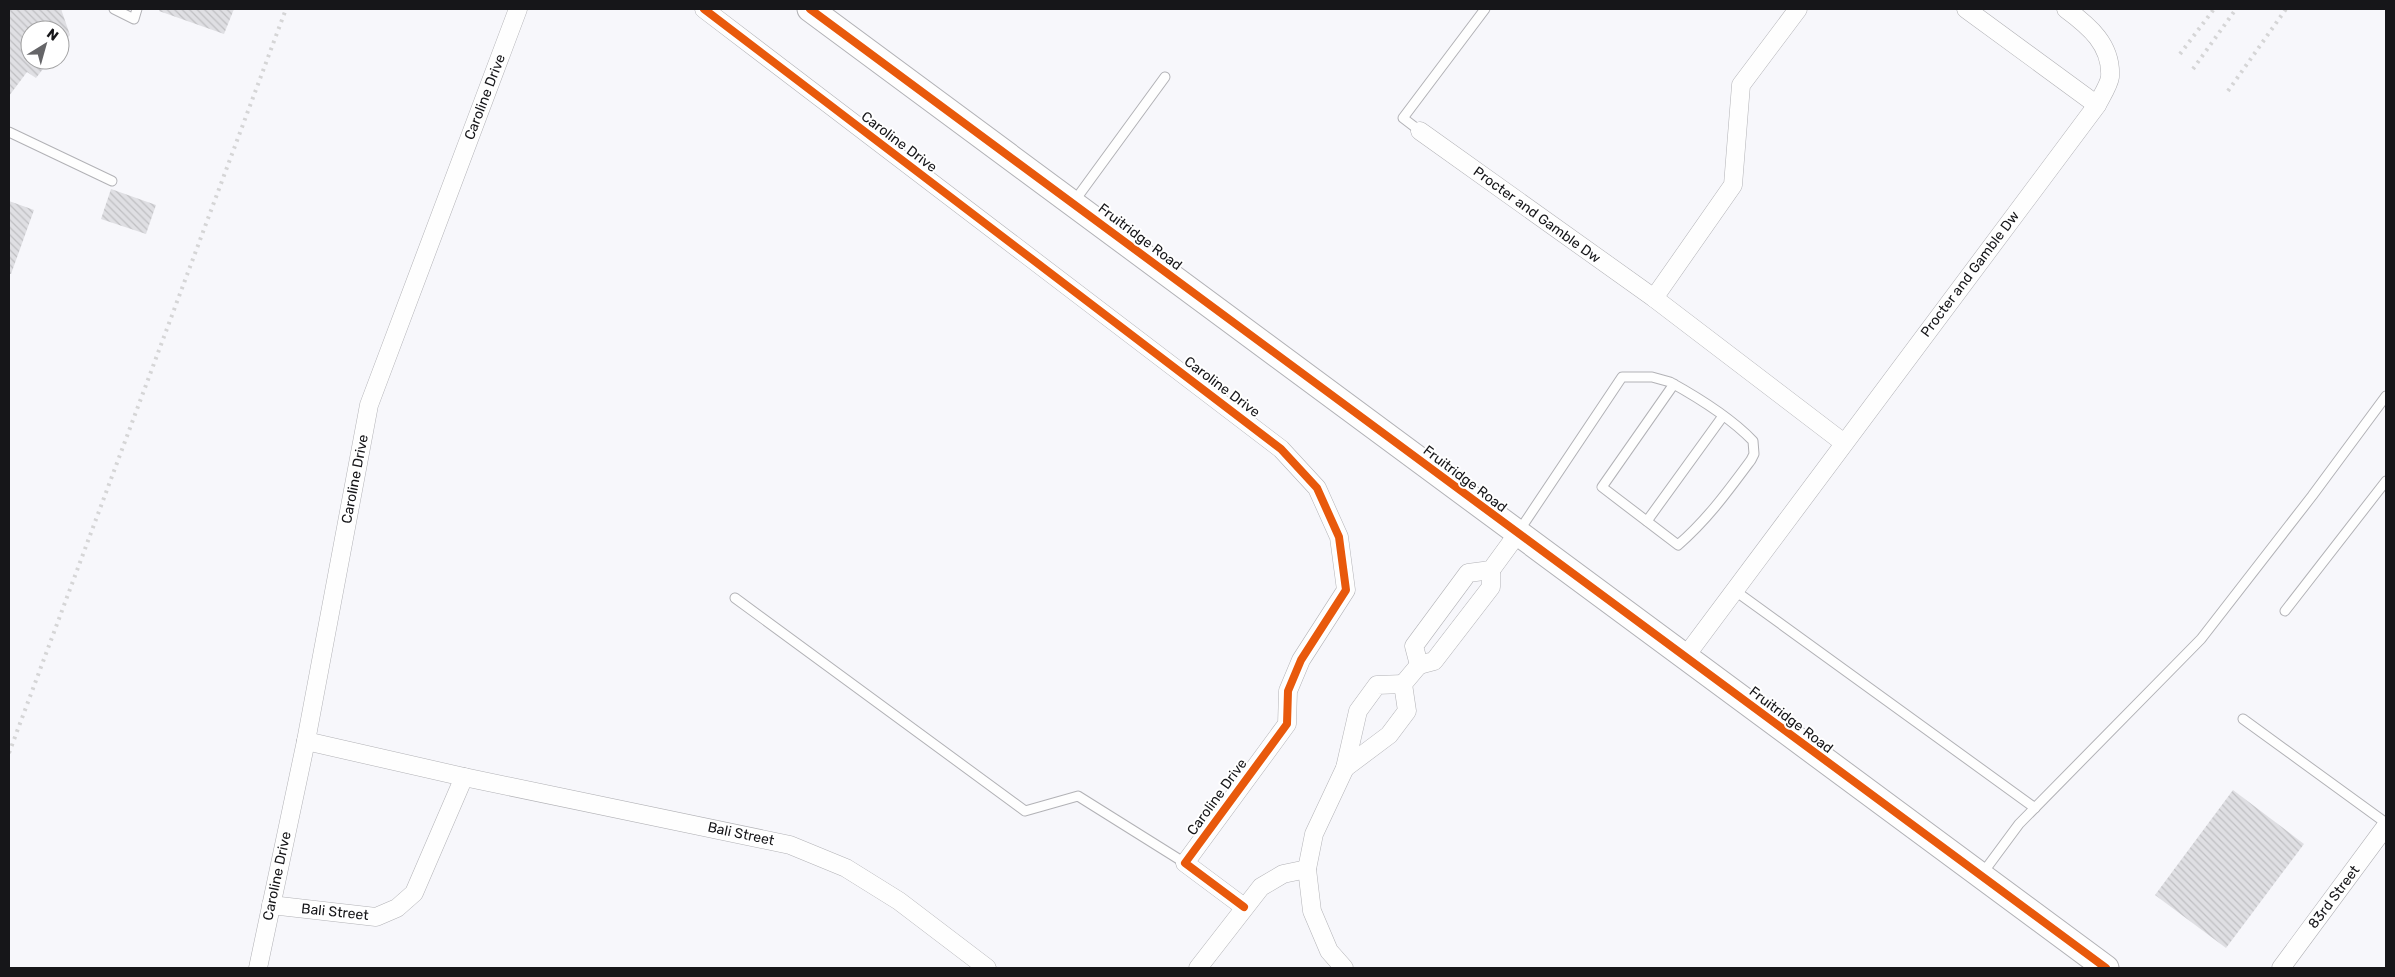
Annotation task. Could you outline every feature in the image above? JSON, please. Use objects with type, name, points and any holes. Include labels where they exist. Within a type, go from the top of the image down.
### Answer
[{"type":"main road","name":"Fruitridge Road","points":[[810,9],[2106,968]]},
{"type":"street","name":"Caroline Drive","points":[[258,968],[306,741],[369,405],[518,9]]},
{"type":"street","name":"Caroline Drive","points":[[704,9],[1282,449],[1317,488],[1339,537],[1346,590],[1301,660],[1288,691],[1287,724],[1185,862]]},
{"type":"street","points":[[1654,298],[1733,185],[1741,85],[1798,9]]},
{"type":"street","points":[[1966,9],[2097,105]]},
{"type":"street","name":"Procter and Gamble Dw","points":[[1684,657],[2097,105],[2110,78],[2106,48],[2088,25],[2066,9]]},
{"type":"street","name":"Procter and Gamble Dw","points":[[1420,131],[1654,298],[1844,443]]},
{"type":"street","points":[[1344,968],[1329,951],[1312,911],[1307,869],[1314,834],[1345,768],[1358,711],[1377,685],[1403,684],[1419,665],[1434,661],[1491,588],[1490,570],[1518,533]]},
{"type":"street","points":[[1419,665],[1414,646],[1468,573],[1490,570]]},
{"type":"street","points":[[1345,768],[1389,735],[1407,711],[1403,684]]},
{"type":"street","name":"Bali Street","points":[[306,741],[464,777],[790,845],[846,868],[891,896],[987,968]]},
{"type":"street","name":"Bali Street","points":[[271,906],[376,917],[397,908],[414,893],[464,777]]},
{"type":"street","name":"83rd Street","points":[[2281,968],[2386,825]]},
{"type":"street","points":[[1185,862],[1244,907]]},
{"type":"street","points":[[1198,968],[1261,887],[1283,874],[1307,869]]},
{"type":"lane","points":[[114,9],[134,19],[137,9]]},
{"type":"lane","points":[[1420,131],[1403,118],[1485,9]]},
{"type":"lane","points":[[1073,204],[1165,77]]},
{"type":"lane","points":[[9,132],[112,181]]},
{"type":"lane","points":[[1518,533],[1622,377],[1652,377],[1674,384],[1723,416],[1753,441],[1755,447],[1751,460],[1706,520],[1678,545],[1602,487],[1674,384]]},
{"type":"lane","points":[[1980,876],[2019,824],[2201,639],[2312,496],[2386,396]]},
{"type":"lane","points":[[1647,521],[1723,416]]},
{"type":"lane","points":[[2285,611],[2386,480]]},
{"type":"lane","points":[[1734,590],[2035,808]]},
{"type":"lane","points":[[735,598],[1025,811],[1078,796],[1185,862]]},
{"type":"lane","points":[[2243,719],[2386,825]]},
{"type":"building","points":[[9,9],[61,9],[65,20],[20,20],[20,70],[42,70],[36,78],[27,72],[9,96]]},
{"type":"building","points":[[160,9],[234,9],[224,34],[159,11]]},
{"type":"building","points":[[111,189],[156,205],[146,234],[101,219]]},
{"type":"building","points":[[9,201],[34,210],[11,274],[9,274]]},
{"type":"building","points":[[2233,790],[2304,844],[2226,948],[2155,895]]},
{"type":"railway","points":[[9,753],[286,9]]},
{"type":"railway","points":[[2180,54],[2214,9]]},
{"type":"railway","points":[[2193,69],[2236,9]]},
{"type":"railway","points":[[2228,91],[2286,9]]},
{"type":"cycle path","points":[[704,9],[1281,449],[1317,488],[1339,537],[1346,590],[1301,660],[1288,691],[1287,724],[1185,863],[1244,907]]},
{"type":"cycle path","points":[[810,9],[2106,968]]}]
